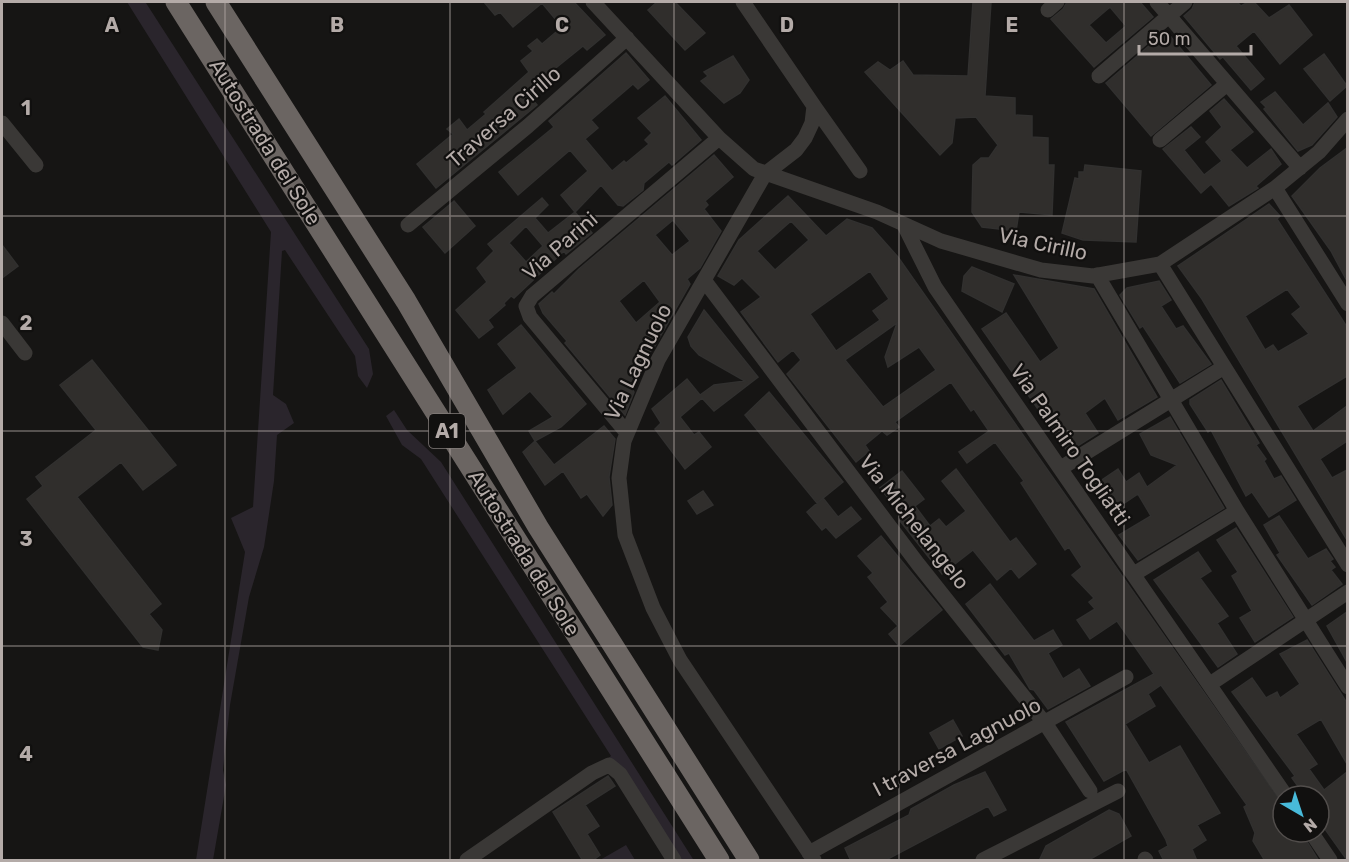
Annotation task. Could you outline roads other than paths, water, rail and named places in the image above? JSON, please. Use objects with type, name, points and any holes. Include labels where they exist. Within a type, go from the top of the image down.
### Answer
[{"type":"highway","name":"Autostrada del Sole","points":[[176,2],[718,861]]},
{"type":"highway","name":"Autostrada del Sole","points":[[216,2],[406,302],[538,527],[749,861]]},
{"type":"street","name":"Via Cirillo","points":[[593,2],[743,161],[765,174],[877,212],[941,241],[1041,270],[1097,275],[1160,264],[1275,188],[1319,152],[1347,119]]},
{"type":"street","points":[[1157,2],[1300,168]]},
{"type":"street","points":[[1099,76],[1185,2]]},
{"type":"street","points":[[750,4],[813,106],[860,171]]},
{"type":"street","name":"Traversa Cirillo","points":[[408,225],[528,126],[627,38]]},
{"type":"street","points":[[1160,140],[1227,84]]},
{"type":"street","points":[[765,174],[796,150],[805,138],[812,123],[813,106]]},
{"type":"street","points":[[2,123],[36,165]]},
{"type":"street","name":"Via Parini","points":[[627,433],[530,317],[526,306],[532,297],[719,138]]},
{"type":"street","name":"Via Lagnuolo","points":[[765,174],[657,360],[627,433],[619,478],[625,535],[653,608],[680,660],[811,857]]},
{"type":"street","points":[[1275,188],[1347,304]]},
{"type":"street","name":"Via Palmiro Togliatti","points":[[904,225],[935,287],[1278,784]]},
{"type":"street","points":[[1160,264],[1347,565]]},
{"type":"street","points":[[1097,275],[1237,511],[1347,687]]},
{"type":"street","name":"Via Michelangelo","points":[[704,280],[918,564],[1045,724],[1090,791]]},
{"type":"street","points":[[2,323],[25,352]]},
{"type":"street","points":[[1061,468],[1224,366]]},
{"type":"street","points":[[1134,574],[1237,511]]},
{"type":"street","points":[[1210,684],[1347,592]]},
{"type":"street","name":"I traversa Lagnuolo","points":[[811,857],[1126,677]]},
{"type":"street","points":[[467,861],[592,772],[609,765],[620,774],[674,861]]},
{"type":"street","points":[[982,861],[1118,791]]},
{"type":"street","points":[[1319,844],[1330,861]]}]
